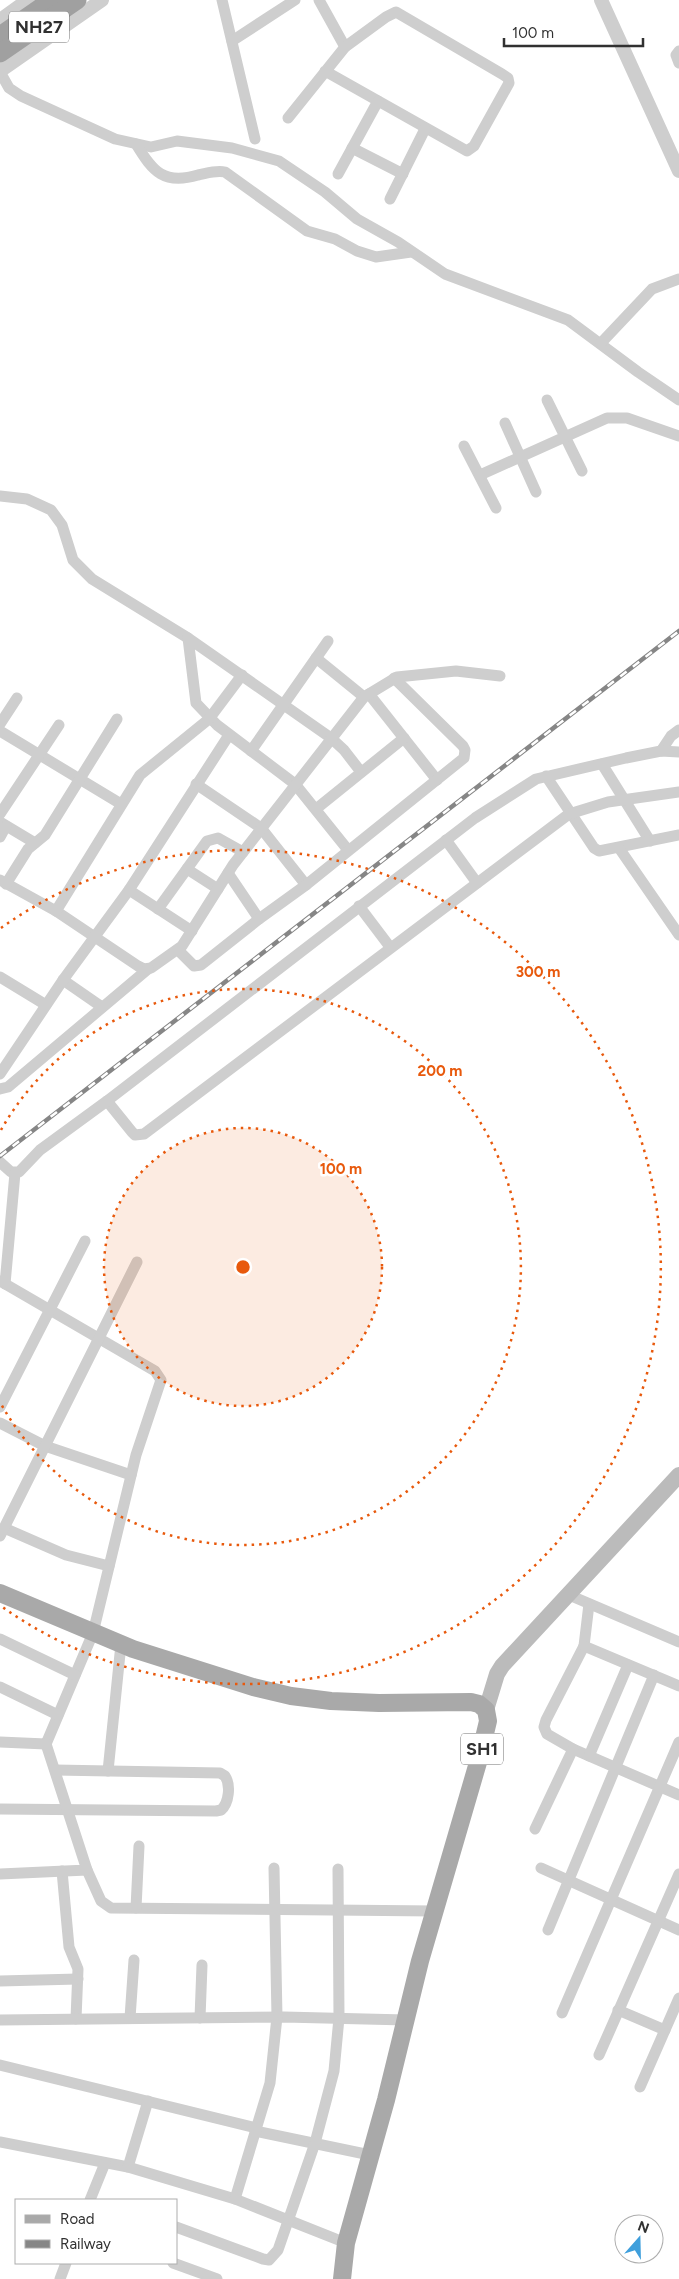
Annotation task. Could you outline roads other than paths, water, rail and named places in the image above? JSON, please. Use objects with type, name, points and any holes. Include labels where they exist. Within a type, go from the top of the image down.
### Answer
[{"type":"highway","name":"NH27","points":[[0,36],[52,0]]},
{"type":"highway","name":"NH27","points":[[0,54],[77,0]]},
{"type":"main road","points":[[486,1710],[497,1674],[502,1666],[569,1596],[679,1475]]},
{"type":"main road","name":"SH1","points":[[0,1593],[121,1644],[253,1687],[291,1696],[331,1701],[379,1703],[470,1702],[479,1704],[486,1710],[488,1722],[480,1759],[435,1911],[346,2243],[342,2279]]},
{"type":"street","points":[[0,20],[28,0]]},
{"type":"street","points":[[102,0],[0,72],[9,88],[21,96],[102,135],[151,147],[184,141],[232,148],[279,161],[325,192],[357,219],[452,278],[568,320],[679,400]]},
{"type":"street","points":[[222,0],[256,140]]},
{"type":"street","points":[[232,41],[295,0]]},
{"type":"street","points":[[319,0],[345,46]]},
{"type":"street","points":[[602,0],[679,171]]},
{"type":"street","points":[[288,118],[325,71],[345,46],[396,12],[508,78],[508,88],[471,149],[461,149],[325,71]]},
{"type":"street","points":[[679,51],[676,55],[679,63]]},
{"type":"street","points":[[338,174],[378,102]]},
{"type":"street","points":[[390,199],[425,129]]},
{"type":"street","points":[[136,144],[148,164],[171,178],[183,180],[214,171],[225,172],[307,231],[343,242],[364,255],[384,258],[411,252]]},
{"type":"street","points":[[352,148],[403,174]]},
{"type":"street","points":[[601,343],[646,294],[659,286],[679,279]]},
{"type":"street","points":[[547,400],[582,471]]},
{"type":"street","points":[[480,475],[565,436],[607,418],[617,416],[679,436]]},
{"type":"street","points":[[505,423],[536,492]]},
{"type":"street","points":[[464,446],[496,508]]},
{"type":"street","points":[[0,496],[34,501],[51,510],[63,529],[73,560],[92,578],[188,638],[331,738],[344,750],[361,772]]},
{"type":"street","points":[[188,638],[194,699],[209,719],[295,784],[348,850]]},
{"type":"street","points":[[251,751],[328,642]]},
{"type":"street","points":[[316,658],[367,696],[404,738],[437,780]]},
{"type":"street","points":[[0,1089],[8,1087],[148,969],[178,950],[243,852],[331,738],[367,696],[394,678],[447,671],[500,676]]},
{"type":"street","points":[[56,911],[121,804],[145,770],[209,719],[242,675]]},
{"type":"street","points":[[178,950],[194,966],[201,965],[306,885],[461,762],[466,754],[466,750],[394,678]]},
{"type":"street","points":[[0,724],[17,698]]},
{"type":"street","points":[[117,720],[45,835],[24,854],[3,882],[56,911],[138,966],[148,969]]},
{"type":"street","points":[[0,814],[60,724]]},
{"type":"street","points":[[662,751],[671,736],[679,730]]},
{"type":"street","points":[[0,731],[121,804]]},
{"type":"street","points":[[0,1074],[63,980],[129,890],[196,784],[230,735]]},
{"type":"street","points":[[316,809],[404,738]]},
{"type":"street","points":[[435,1911],[136,1908],[106,1906],[102,1902],[87,1870],[46,1744],[93,1633],[136,1455],[161,1380],[155,1371],[2,1283],[20,1170],[40,1150],[107,1101],[475,818],[536,779],[662,751],[679,752]]},
{"type":"street","points":[[602,764],[650,841]]},
{"type":"street","points":[[546,776],[594,848],[605,851],[679,835]]},
{"type":"street","points":[[196,784],[261,828],[306,885]]},
{"type":"street","points":[[107,1101],[135,1135],[144,1134],[390,947],[570,814],[602,803],[679,792]]},
{"type":"street","points":[[0,836],[3,824],[35,843]]},
{"type":"street","points":[[158,909],[207,841],[218,838],[243,852]]},
{"type":"street","points":[[446,840],[477,883]]},
{"type":"street","points":[[619,848],[679,936]]},
{"type":"street","points":[[187,869],[218,889]]},
{"type":"street","points":[[228,873],[259,919]]},
{"type":"street","points":[[129,890],[192,931]]},
{"type":"street","points":[[359,906],[390,947]]},
{"type":"street","points":[[0,977],[46,1005]]},
{"type":"street","points":[[63,980],[102,1008]]},
{"type":"street","points":[[0,1162],[20,1170]]},
{"type":"street","points":[[0,1407],[85,1241]]},
{"type":"street","points":[[109,1566],[66,1555],[2,1532],[137,1262]]},
{"type":"street","points":[[0,1423],[45,1446],[131,1475]]},
{"type":"street","points":[[569,1596],[679,1642]]},
{"type":"street","points":[[589,1604],[584,1646],[544,1727],[547,1734],[554,1740],[573,1749],[679,1794]]},
{"type":"street","points":[[0,1639],[75,1675]]},
{"type":"street","points":[[108,1771],[121,1644]]},
{"type":"street","points":[[584,1646],[679,1686]]},
{"type":"street","points":[[589,1756],[628,1664]]},
{"type":"street","points":[[548,1930],[654,1675]]},
{"type":"street","points":[[0,1686],[58,1715]]},
{"type":"street","points":[[0,1742],[46,1744]]},
{"type":"street","points":[[562,2013],[679,1742]]},
{"type":"street","points":[[536,1829],[573,1749]]},
{"type":"street","points":[[0,1809],[216,1811],[221,1810],[226,1803],[228,1780],[220,1773],[55,1770]]},
{"type":"street","points":[[136,1908],[139,1846]]},
{"type":"street","points":[[235,2199],[270,2083],[276,2017],[274,1868]]},
{"type":"street","points":[[541,1868],[679,1930]]},
{"type":"street","points":[[178,2228],[263,2259],[269,2260],[278,2250],[315,2144],[334,2071],[338,2018],[338,1869]]},
{"type":"street","points":[[0,1874],[87,1870]]},
{"type":"street","points":[[62,1871],[69,1947],[77,1963],[76,2019]]},
{"type":"street","points":[[598,2055],[679,1874]]},
{"type":"street","points":[[130,2018],[134,1960]]},
{"type":"street","points":[[200,2018],[202,1964]]},
{"type":"street","points":[[0,1981],[78,1979]]},
{"type":"street","points":[[640,2087],[679,1998]]},
{"type":"street","points":[[618,2010],[665,2030]]},
{"type":"street","points":[[0,2020],[276,2017],[406,2020]]},
{"type":"street","points":[[0,2065],[148,2101],[256,2130],[370,2155]]},
{"type":"street","points":[[128,2167],[148,2101]]},
{"type":"street","points":[[0,2142],[128,2167],[235,2199],[346,2243]]},
{"type":"street","points":[[95,2199],[105,2163]]},
{"type":"street","points":[[60,2279],[66,2264]]},
{"type":"street","points":[[176,2264],[217,2279]]},
{"type":"railway","points":[[0,1156],[679,631]]}]
